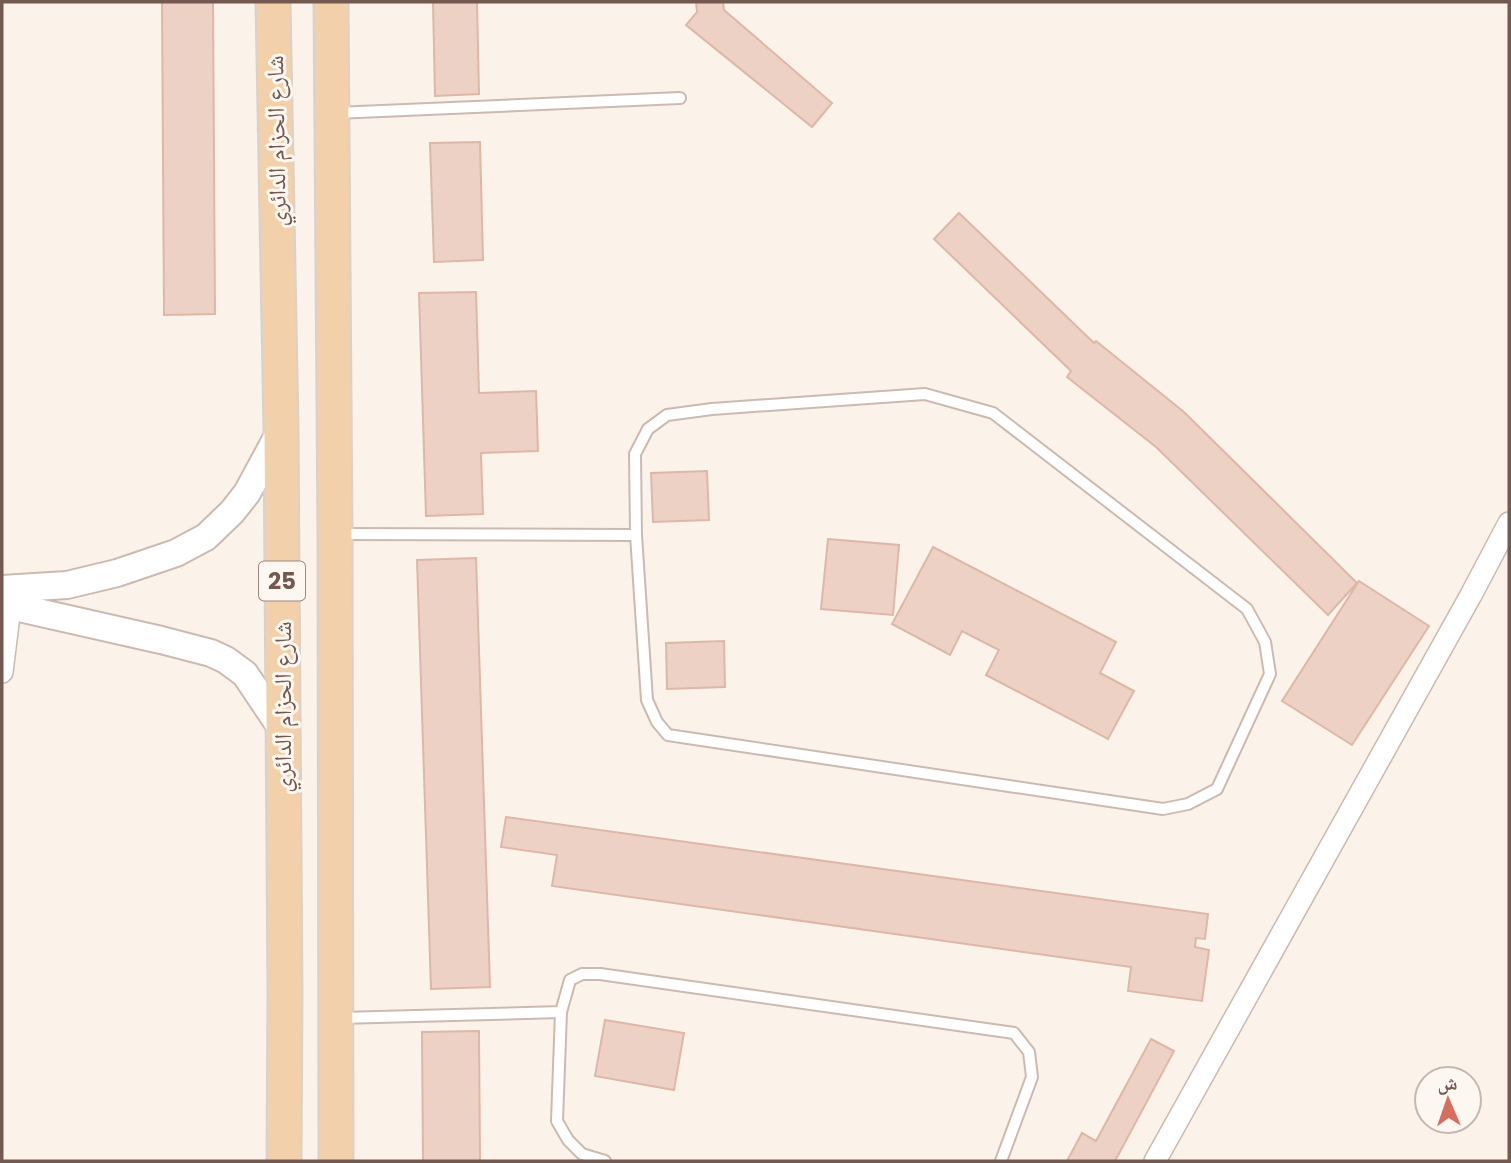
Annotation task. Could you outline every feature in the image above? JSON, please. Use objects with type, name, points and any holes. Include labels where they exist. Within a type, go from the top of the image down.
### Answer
[{"type":"main road","name":"شارع الحزام الدائري","points":[[273,2],[281,430],[284,1161]]},
{"type":"main road","name":"25","points":[[331,2],[336,1161]]},
{"type":"street","points":[[7,597],[117,573],[176,553],[206,537],[247,493],[281,430]]},
{"type":"street","points":[[1155,1161],[1509,523]]},
{"type":"street","points":[[2,673],[7,597]]},
{"type":"street","points":[[7,597],[211,653],[226,660],[244,674],[282,729]]},
{"type":"lane","points":[[332,113],[680,98]]},
{"type":"lane","points":[[925,394],[993,413],[1248,609],[1265,642],[1270,674],[1217,789],[1188,804],[1163,809],[668,735],[657,722],[647,700],[636,535],[635,454],[648,429],[667,415],[712,409],[925,394]]},
{"type":"lane","points":[[335,534],[636,535]]},
{"type":"lane","points":[[605,1161],[582,1154],[568,1140],[557,1121],[561,1012],[570,980],[582,974],[600,974],[1014,1033],[1028,1052],[1032,1077],[1001,1161]]},
{"type":"lane","points":[[336,1018],[561,1012]]},
{"type":"building","points":[[162,2],[213,2],[215,314],[164,315]]},
{"type":"building","points":[[433,2],[477,2],[479,94],[435,96]]},
{"type":"building","points":[[696,2],[723,2],[724,10],[832,103],[812,127],[686,25],[697,12]]},
{"type":"building","points":[[480,142],[483,260],[434,262],[430,143]]},
{"type":"building","points":[[959,213],[1094,343],[1096,341],[1184,412],[1357,583],[1328,615],[1156,447],[1067,377],[1071,371],[934,239]]},
{"type":"building","points":[[476,292],[479,393],[536,391],[538,451],[481,453],[483,514],[426,516],[419,293]]},
{"type":"building","points":[[707,471],[709,520],[653,522],[651,473]]},
{"type":"building","points":[[828,539],[899,545],[893,615],[821,609]]},
{"type":"building","points":[[933,547],[1116,642],[1100,673],[1134,691],[1108,739],[986,675],[999,650],[962,631],[950,655],[892,624]]},
{"type":"building","points":[[476,558],[490,987],[431,989],[417,560]]},
{"type":"building","points":[[1359,581],[1429,626],[1352,745],[1282,701]]},
{"type":"building","points":[[724,641],[725,687],[667,689],[666,643]]},
{"type":"building","points":[[506,817],[1208,914],[1205,939],[1196,938],[1195,947],[1209,950],[1202,1001],[1128,991],[1131,967],[552,886],[557,855],[501,847]]},
{"type":"building","points":[[605,1020],[684,1033],[674,1090],[595,1076]]},
{"type":"building","points":[[479,1031],[480,1161],[423,1161],[422,1032]]},
{"type":"building","points":[[1151,1039],[1174,1051],[1115,1161],[1067,1161],[1082,1133],[1096,1141]]}]
